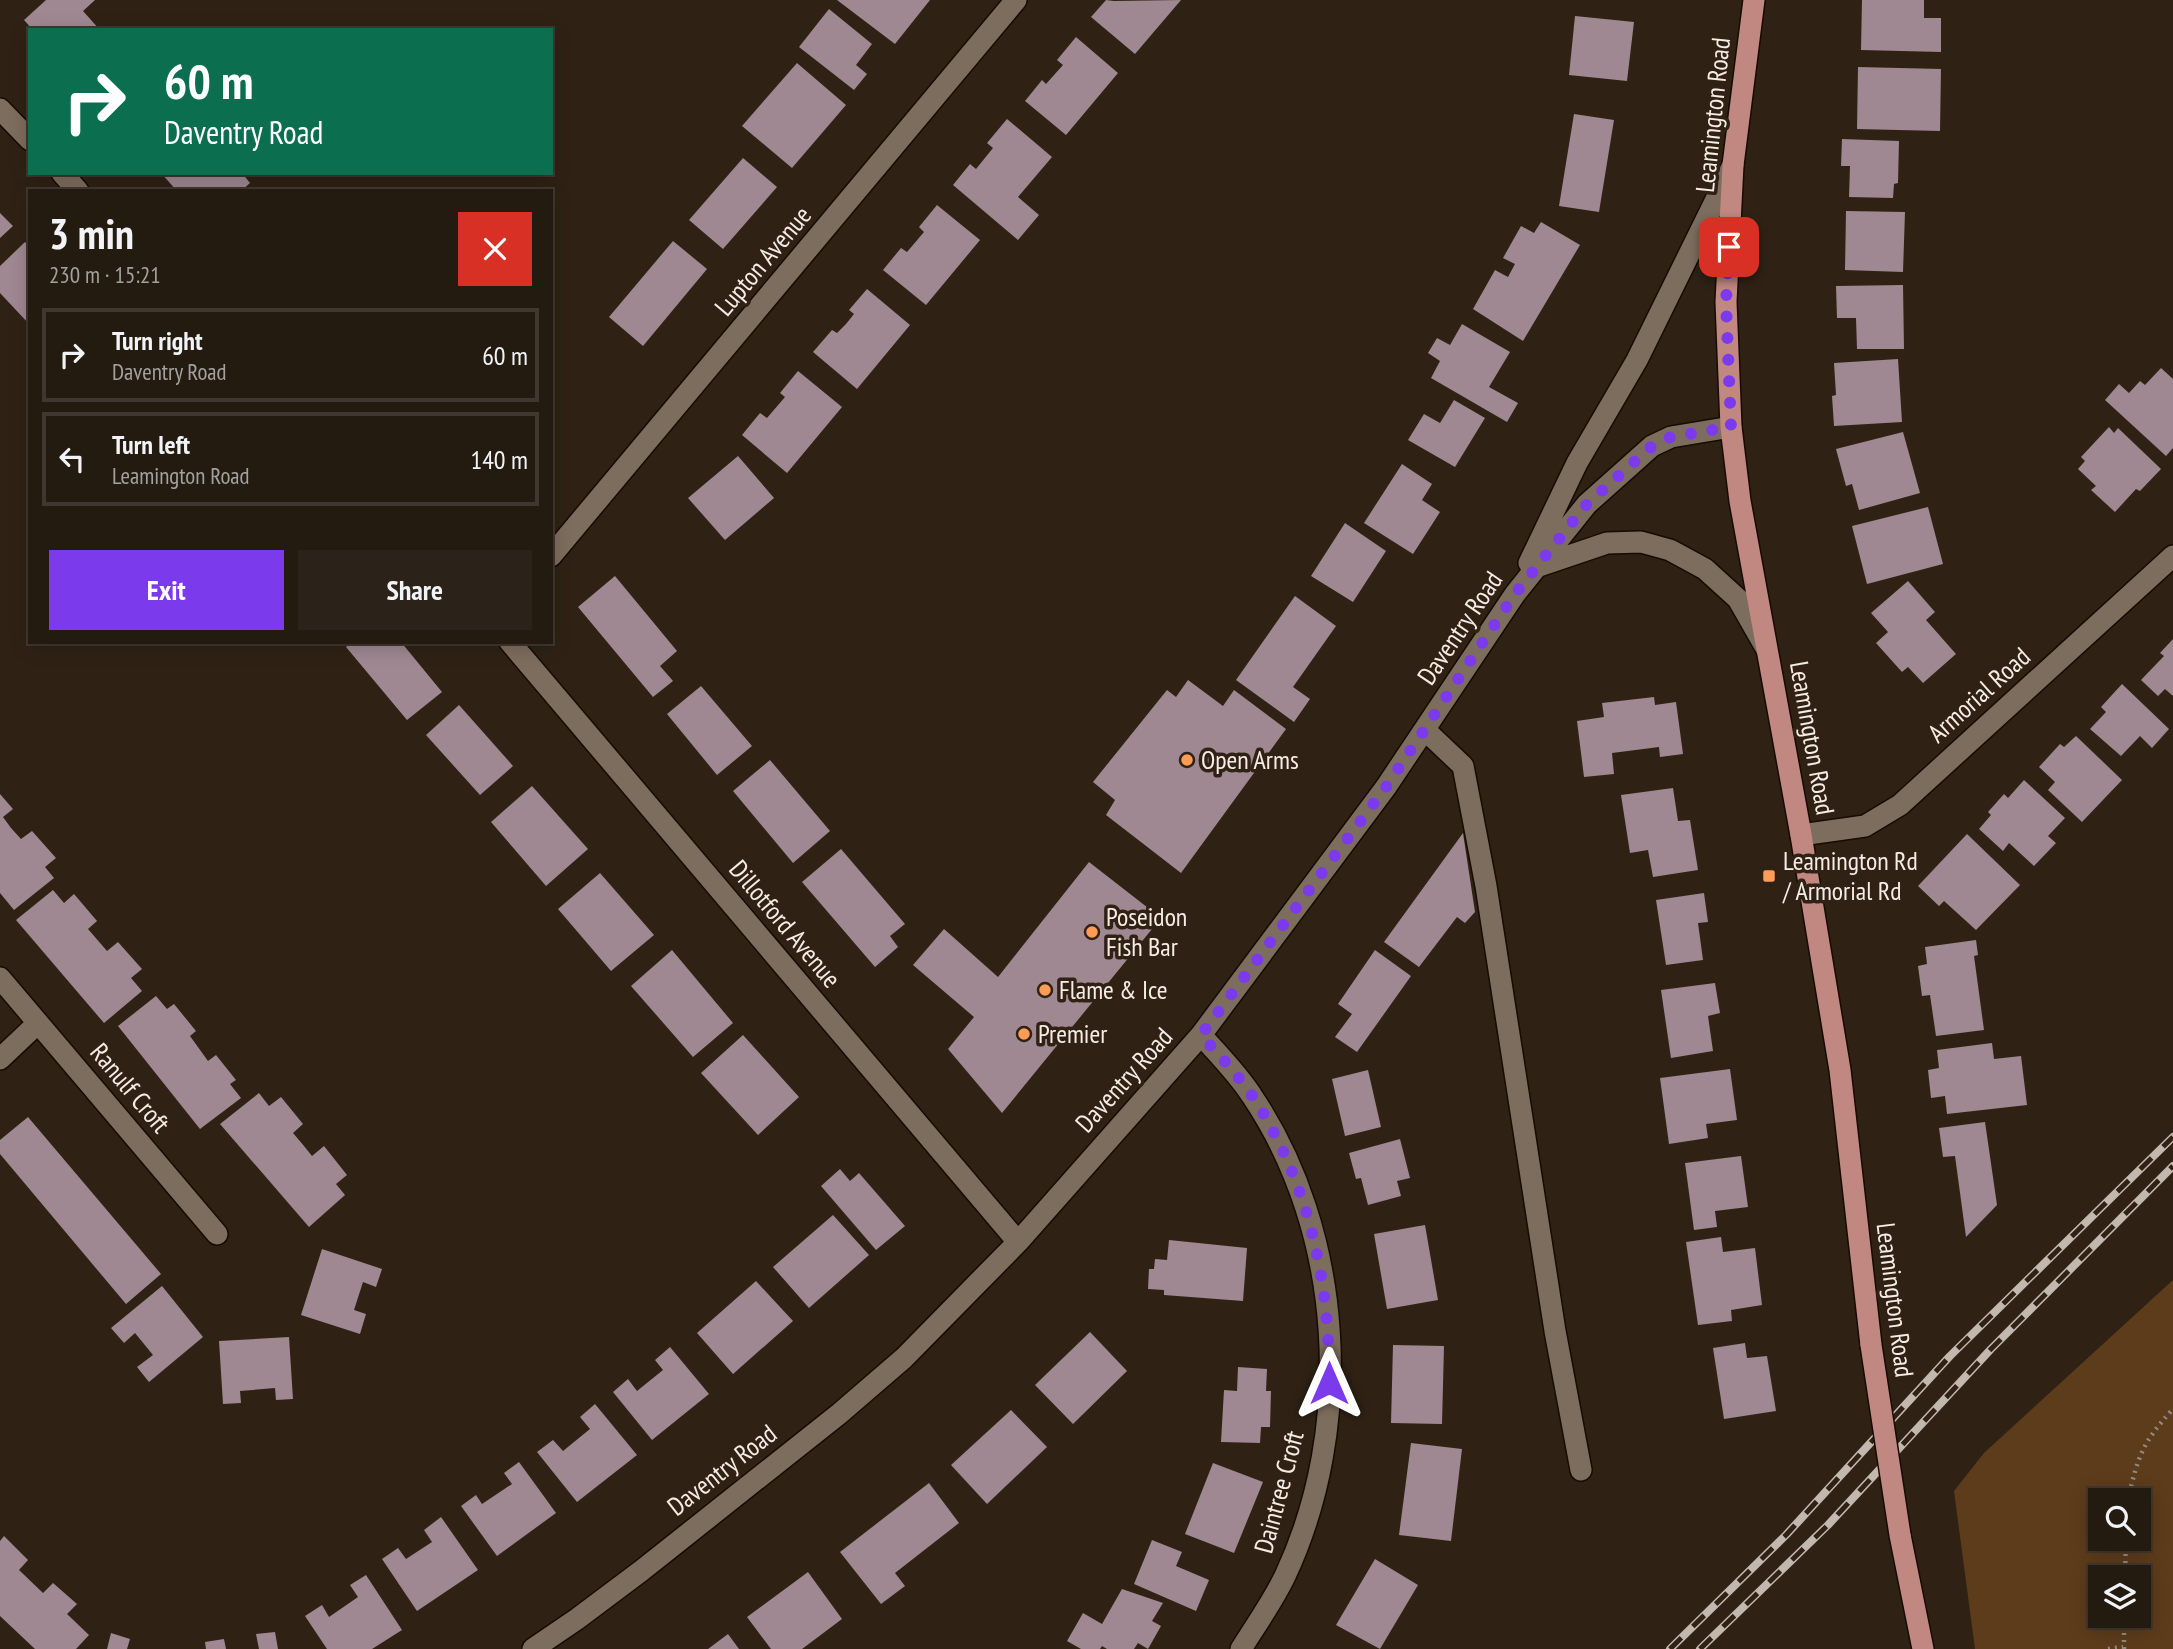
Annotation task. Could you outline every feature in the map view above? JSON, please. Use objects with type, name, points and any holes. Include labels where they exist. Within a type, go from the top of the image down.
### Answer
[{"type":"main road","name":"Leamington Road","points":[[1754,0],[1733,165],[1726,302],[1731,427],[1740,501],[1801,835],[1840,1070],[1871,1345],[1900,1535],[1923,1649]]},
{"type":"street","name":"Lupton Avenue","points":[[553,554],[1016,0]]},
{"type":"street","points":[[0,109],[28,138]]},
{"type":"street","points":[[1515,594],[1577,463],[1637,360],[1733,165]]},
{"type":"street","points":[[64,175],[76,189]]},
{"type":"street","name":"Daventry Road","points":[[533,1649],[641,1571],[839,1414],[904,1358],[1018,1242],[1201,1035],[1343,846],[1425,730],[1515,594],[1587,504],[1652,446],[1671,437],[1731,427]]},
{"type":"street","points":[[1535,568],[1607,543],[1641,542],[1670,550],[1705,569],[1738,599],[1768,653]]},
{"type":"street","name":"Armorial Road","points":[[1801,835],[1865,825],[1899,805],[2173,556]]},
{"type":"street","name":"Dillotford Avenue","points":[[512,644],[1018,1242]]},
{"type":"street","points":[[1425,730],[1463,766],[1486,886],[1555,1331],[1581,1470]]},
{"type":"street","name":"Ranulf Croft","points":[[0,978],[217,1234]]},
{"type":"street","points":[[0,1059],[38,1023]]},
{"type":"street","name":"Daintree Croft","points":[[1201,1035],[1252,1096],[1282,1148],[1299,1188],[1315,1242],[1330,1335],[1326,1433],[1305,1522],[1285,1576],[1241,1649]]},
{"type":"path","points":[[2130,1488],[2136,1461],[2150,1434],[2173,1409]]},
{"type":"path","points":[[2108,1649],[2124,1648],[2124,1628]]},
{"type":"shaded area","points":[[2173,1280],[2173,1649],[1975,1649],[1954,1491],[1984,1453]]},
{"type":"building","points":[[46,0],[95,0],[83,11],[98,28],[31,28],[24,20]]},
{"type":"building","points":[[837,0],[930,0],[895,44]]},
{"type":"building","points":[[1106,0],[1181,0],[1135,54],[1091,17]]},
{"type":"building","points":[[1862,0],[1924,0],[1924,18],[1941,18],[1941,52],[1861,50]]},
{"type":"building","points":[[829,9],[872,44],[856,65],[867,74],[854,90],[799,47]]},
{"type":"building","points":[[1575,16],[1634,22],[1627,81],[1569,75]]},
{"type":"building","points":[[1076,37],[1118,73],[1066,135],[1025,101],[1042,80],[1046,84],[1063,65],[1057,60]]},
{"type":"building","points":[[797,63],[846,105],[792,168],[742,126]]},
{"type":"building","points":[[1858,67],[1941,69],[1940,131],[1857,129]]},
{"type":"building","points":[[1574,114],[1614,120],[1599,212],[1559,206]]},
{"type":"building","points":[[1007,119],[1052,157],[1018,197],[1039,215],[1018,240],[953,185],[970,164],[976,169],[993,148],[987,143]]},
{"type":"building","points":[[1842,139],[1899,141],[1898,183],[1894,184],[1893,198],[1849,197],[1850,166],[1841,166]]},
{"type":"building","points":[[743,158],[777,187],[723,249],[689,220]]},
{"type":"building","points":[[163,175],[244,175],[250,183],[243,189],[175,189]]},
{"type":"building","points":[[937,205],[980,240],[926,305],[883,270],[901,248],[907,252],[924,232],[919,227]]},
{"type":"building","points":[[1846,211],[1905,212],[1903,272],[1845,270]]},
{"type":"building","points":[[0,213],[13,226],[0,238]]},
{"type":"building","points":[[1541,222],[1580,245],[1523,341],[1473,309],[1495,270],[1508,277],[1515,264],[1503,258],[1521,226],[1534,233]]},
{"type":"building","points":[[673,241],[707,269],[643,346],[609,317]]},
{"type":"building","points":[[25,242],[28,246],[28,323],[0,293],[0,266]]},
{"type":"building","points":[[1903,285],[1904,349],[1857,349],[1856,318],[1837,318],[1836,286]]},
{"type":"building","points":[[867,289],[910,325],[857,389],[813,352],[832,330],[837,333],[846,324],[854,314],[849,310]]},
{"type":"building","points":[[1462,324],[1510,352],[1489,387],[1518,403],[1507,422],[1431,378],[1440,361],[1428,353],[1437,338],[1450,345]]},
{"type":"building","points":[[1898,359],[1902,422],[1834,426],[1834,363]]},
{"type":"building","points":[[2161,368],[2173,379],[2173,448],[2166,456],[2105,400],[2119,384],[2129,393],[2140,381],[2145,385]]},
{"type":"building","points":[[798,371],[842,407],[787,473],[742,435],[760,413],[767,418],[785,397],[780,393]]},
{"type":"building","points":[[1454,400],[1485,418],[1455,467],[1408,440],[1424,414],[1440,423]]},
{"type":"building","points":[[2109,427],[2114,433],[2118,428],[2161,469],[2140,491],[2136,489],[2115,512],[2091,490],[2096,486],[2078,469],[2085,461],[2081,457]]},
{"type":"building","points":[[1903,432],[1920,493],[1859,510],[1852,484],[1846,486],[1836,449]]},
{"type":"building","points":[[738,456],[774,498],[725,540],[688,498]]},
{"type":"building","points":[[1402,464],[1432,484],[1422,500],[1440,512],[1413,554],[1364,523]]},
{"type":"building","points":[[1928,507],[1943,564],[1867,584],[1852,526]]},
{"type":"building","points":[[1345,523],[1386,551],[1353,602],[1311,576]]},
{"type":"building","points":[[615,576],[677,651],[660,666],[673,681],[653,697],[578,607]]},
{"type":"building","points":[[1908,581],[1935,612],[1926,620],[1956,654],[1923,683],[1908,667],[1902,672],[1876,643],[1888,632],[1871,613]]},
{"type":"building","points":[[1295,596],[1336,626],[1293,687],[1310,699],[1294,722],[1236,680]]},
{"type":"building","points":[[2173,639],[2173,696],[2165,689],[2158,696],[2141,680],[2164,656],[2160,653]]},
{"type":"building","points":[[350,644],[403,644],[442,692],[407,720],[346,647]]},
{"type":"building","name":"Open Arms","points":[[1188,680],[1223,706],[1234,690],[1286,729],[1181,873],[1106,815],[1115,800],[1093,782],[1167,690],[1176,697]]},
{"type":"building","points":[[2122,684],[2169,729],[2152,748],[2140,736],[2121,756],[2090,729],[2106,712],[2101,707]]},
{"type":"building","points":[[701,686],[752,746],[717,775],[667,714]]},
{"type":"building","points":[[1654,697],[1655,705],[1676,702],[1683,754],[1660,757],[1659,747],[1612,753],[1614,774],[1584,777],[1577,721],[1604,717],[1602,703]]},
{"type":"building","points":[[459,705],[513,766],[480,795],[426,735]]},
{"type":"building","points":[[2076,736],[2122,780],[2082,822],[2048,790],[2055,782],[2039,767],[2060,744],[2064,747]]},
{"type":"building","points":[[770,760],[830,831],[793,863],[733,791]]},
{"type":"building","points":[[2024,780],[2065,818],[2048,836],[2056,843],[2034,866],[2009,843],[2003,851],[1979,829],[1991,815],[1988,812],[2004,794],[2008,798]]},
{"type":"building","points":[[532,786],[588,849],[546,886],[491,822]]},
{"type":"building","points":[[1673,788],[1678,821],[1690,820],[1698,870],[1653,877],[1648,850],[1630,853],[1621,795]]},
{"type":"building","points":[[0,794],[13,809],[3,817],[11,828],[21,839],[32,831],[56,858],[45,867],[54,878],[14,910],[0,893]]},
{"type":"building","points":[[1463,833],[1475,912],[1465,923],[1457,917],[1419,967],[1384,942]]},
{"type":"building","points":[[1967,834],[2020,885],[1976,930],[1944,901],[1939,906],[1918,886]]},
{"type":"building","points":[[841,849],[905,924],[890,936],[898,947],[875,967],[802,882]]},
{"type":"building","points":[[1089,862],[1161,918],[1002,1113],[948,1049],[974,1017],[913,965],[944,929],[998,977]]},
{"type":"building","points":[[600,873],[654,935],[611,971],[558,909]]},
{"type":"building","points":[[53,890],[64,903],[74,894],[97,921],[88,929],[107,951],[118,942],[142,969],[131,978],[142,991],[104,1023],[16,920]]},
{"type":"building","points":[[1704,893],[1708,922],[1698,923],[1703,960],[1666,965],[1656,900]]},
{"type":"building","points":[[1976,940],[1978,955],[1974,956],[1984,1030],[1936,1036],[1930,995],[1922,996],[1918,966],[1927,964],[1925,947]]},
{"type":"building","points":[[672,950],[733,1023],[693,1057],[631,986]]},
{"type":"building","points":[[1375,950],[1411,976],[1357,1052],[1335,1037],[1352,1014],[1338,1004]]},
{"type":"building","points":[[1715,983],[1720,1013],[1708,1016],[1713,1051],[1671,1058],[1661,990]]},
{"type":"building","points":[[156,996],[167,1009],[174,1004],[196,1031],[190,1036],[208,1061],[216,1055],[236,1080],[230,1084],[241,1098],[200,1129],[118,1026]]},
{"type":"building","points":[[743,1035],[799,1097],[758,1135],[701,1073]]},
{"type":"building","points":[[1992,1043],[1994,1059],[2021,1056],[2027,1105],[1947,1114],[1945,1096],[1931,1098],[1928,1070],[1939,1068],[1937,1050]]},
{"type":"building","points":[[1730,1069],[1737,1120],[1706,1124],[1708,1138],[1669,1144],[1660,1078]]},
{"type":"building","points":[[1368,1070],[1381,1127],[1345,1136],[1332,1079]]},
{"type":"building","points":[[259,1093],[269,1106],[281,1097],[303,1124],[293,1133],[312,1156],[324,1146],[347,1175],[336,1184],[345,1195],[309,1227],[220,1124]]},
{"type":"building","points":[[28,1117],[161,1274],[126,1304],[0,1154],[0,1140]]},
{"type":"building","points":[[1985,1122],[1997,1205],[1966,1237],[1955,1156],[1943,1157],[1939,1128]]},
{"type":"building","points":[[1400,1139],[1410,1178],[1397,1181],[1401,1196],[1368,1205],[1361,1178],[1356,1179],[1349,1153]]},
{"type":"building","points":[[1741,1156],[1748,1207],[1715,1211],[1717,1227],[1694,1230],[1685,1163]]},
{"type":"building","points":[[840,1169],[850,1181],[859,1173],[905,1226],[876,1250],[821,1186]]},
{"type":"building","points":[[833,1215],[869,1255],[809,1308],[773,1267]]},
{"type":"building","points":[[1425,1225],[1438,1300],[1387,1309],[1374,1234]]},
{"type":"building","points":[[1721,1237],[1723,1252],[1755,1248],[1762,1305],[1731,1310],[1732,1321],[1698,1325],[1686,1242]]},
{"type":"building","points":[[1169,1240],[1247,1248],[1243,1301],[1164,1295],[1164,1290],[1148,1289],[1149,1269],[1154,1269],[1155,1259],[1167,1260]]},
{"type":"building","points":[[322,1249],[382,1269],[376,1287],[363,1282],[354,1310],[366,1314],[360,1334],[301,1315]]},
{"type":"building","points":[[756,1281],[793,1321],[733,1374],[697,1333]]},
{"type":"building","points":[[162,1286],[203,1337],[149,1382],[137,1367],[153,1355],[135,1333],[124,1343],[111,1328]]},
{"type":"building","points":[[1090,1332],[1127,1371],[1073,1424],[1035,1385]]},
{"type":"building","points":[[289,1337],[293,1399],[276,1400],[275,1388],[240,1391],[241,1403],[223,1404],[219,1341]]},
{"type":"building","points":[[1745,1343],[1747,1358],[1767,1356],[1776,1411],[1724,1419],[1713,1348]]},
{"type":"building","points":[[1393,1345],[1444,1346],[1442,1424],[1391,1423]]},
{"type":"building","points":[[670,1347],[709,1394],[652,1440],[613,1392],[628,1379],[637,1391],[663,1370],[655,1360]]},
{"type":"building","points":[[1238,1367],[1267,1369],[1266,1391],[1271,1391],[1270,1427],[1261,1427],[1260,1443],[1221,1442],[1224,1390],[1237,1391]]},
{"type":"building","points":[[595,1404],[637,1455],[577,1502],[537,1452],[553,1440],[563,1451],[590,1429],[580,1417]]},
{"type":"building","points":[[1011,1410],[1047,1447],[987,1504],[951,1465]]},
{"type":"building","points":[[1411,1443],[1462,1449],[1451,1541],[1399,1535]]},
{"type":"building","points":[[519,1462],[556,1513],[497,1556],[461,1506],[476,1495],[482,1504],[512,1484],[504,1473]]},
{"type":"building","points":[[1213,1463],[1263,1482],[1234,1553],[1185,1534]]},
{"type":"building","points":[[929,1483],[959,1523],[895,1573],[905,1586],[881,1604],[840,1552]]},
{"type":"building","points":[[441,1517],[478,1570],[417,1611],[382,1559],[398,1548],[406,1559],[432,1542],[424,1530]]},
{"type":"building","points":[[4,1536],[28,1560],[19,1570],[43,1593],[53,1583],[77,1604],[67,1614],[89,1635],[76,1649],[35,1649],[0,1616],[0,1541]]},
{"type":"building","points":[[1152,1540],[1182,1552],[1176,1566],[1209,1580],[1196,1611],[1134,1584]]},
{"type":"building","points":[[1375,1559],[1418,1585],[1380,1649],[1336,1625]]},
{"type":"building","points":[[808,1572],[842,1619],[802,1649],[771,1649],[747,1617]]},
{"type":"building","points":[[366,1575],[402,1630],[372,1649],[327,1649],[305,1616],[322,1605],[329,1617],[358,1597],[350,1585]]},
{"type":"building","points":[[1122,1589],[1163,1603],[1152,1621],[1161,1626],[1148,1649],[1138,1643],[1134,1649],[1107,1649],[1102,1646],[1100,1649],[1081,1649],[1067,1641],[1083,1613],[1102,1624]]},
{"type":"building","points":[[275,1632],[278,1649],[259,1649],[256,1634]]},
{"type":"building","points":[[111,1633],[130,1639],[127,1649],[107,1649]]},
{"type":"building","points":[[728,1634],[739,1649],[708,1649]]},
{"type":"building","points":[[224,1639],[226,1649],[206,1649],[205,1642]]},
{"type":"railway","points":[[1670,1649],[1786,1535],[1950,1356],[2173,1137]]},
{"type":"railway","points":[[1700,1649],[1828,1525],[1991,1349],[2173,1166]]},
{"type":"place","name":"Open Arms","points":[[1187,760]]},
{"type":"place","name":"Leamington Rd / Armorial Rd","points":[[1769,876]]},
{"type":"place","name":"Poseidon Fish Bar","points":[[1092,932]]},
{"type":"place","name":"Flame & Ice","points":[[1045,990]]},
{"type":"place","name":"Premier","points":[[1024,1034]]},
{"type":"route","points":[[1329,1383],[1330,1335],[1324,1288],[1315,1242],[1299,1188],[1282,1148],[1252,1096],[1201,1035],[1386,787],[1515,594],[1587,504],[1652,446],[1671,437],[1731,427],[1726,302],[1729,247]]}]
